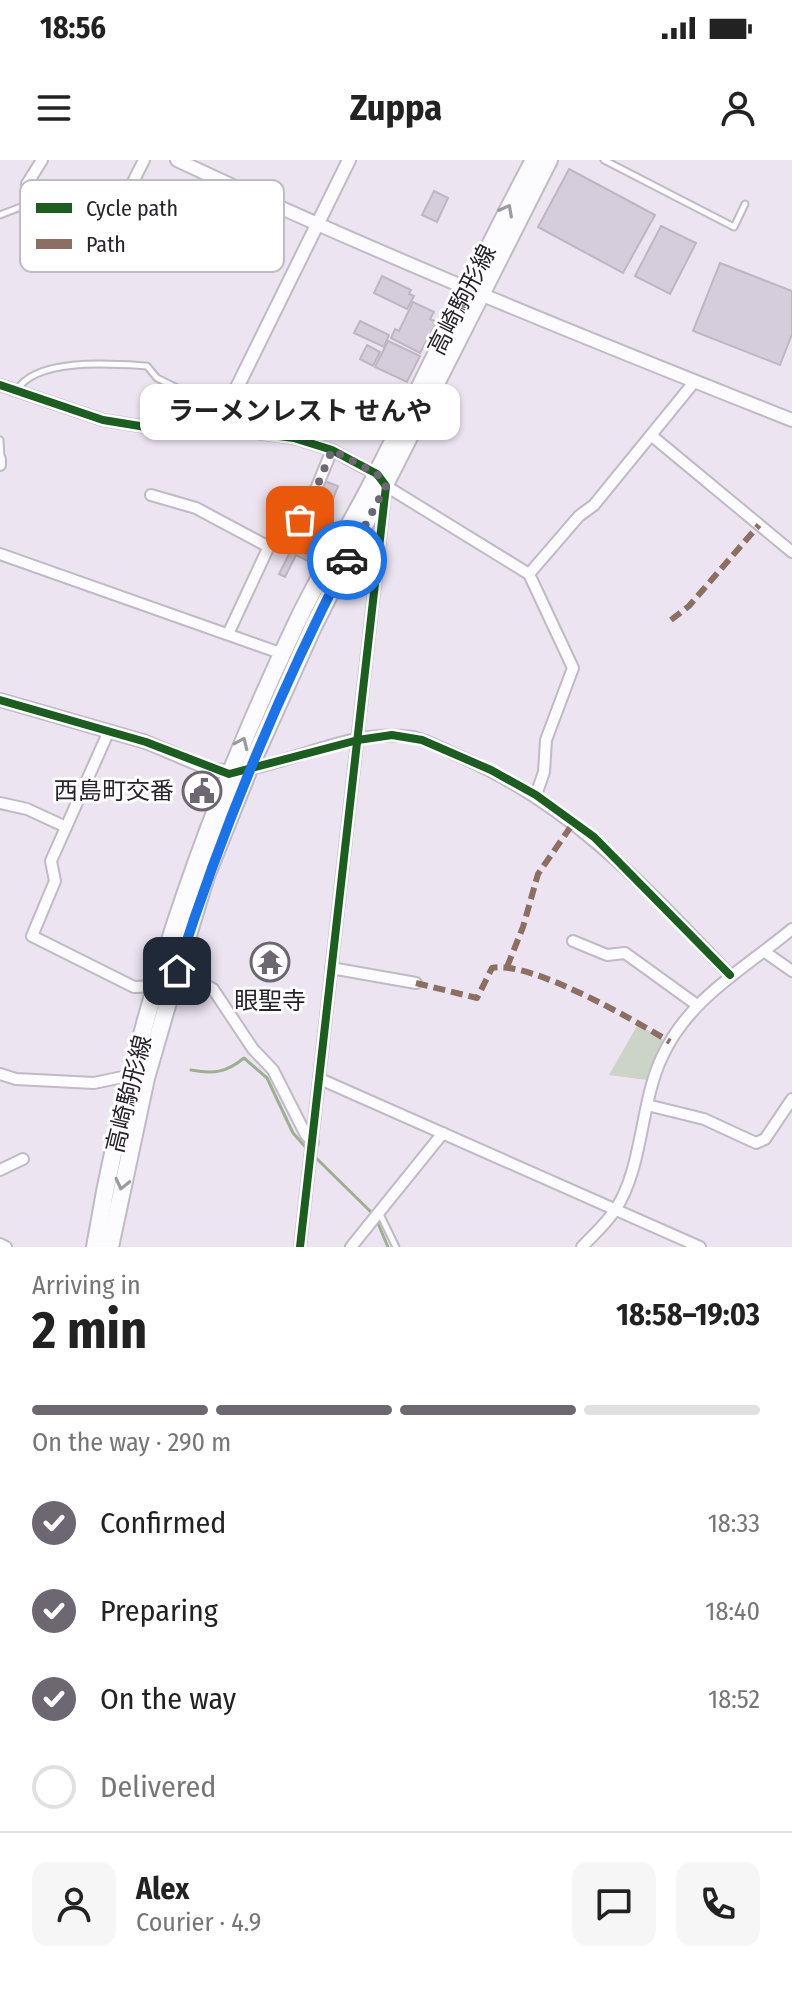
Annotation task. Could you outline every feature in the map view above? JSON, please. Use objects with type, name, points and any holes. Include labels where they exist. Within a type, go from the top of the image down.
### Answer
[{"type":"main road","name":"高崎駒形線","points":[[110,1247],[146,1078],[206,876],[249,769],[313,627],[534,160]]},
{"type":"main road","name":"高崎駒形線","points":[[473,292],[549,160]]},
{"type":"main road","name":"高崎駒形線","points":[[95,1247],[132,1075],[157,986],[229,774],[283,654],[381,480]]},
{"type":"street","points":[[30,180],[42,160]]},
{"type":"street","points":[[134,180],[144,160]]},
{"type":"street","points":[[177,160],[220,180]]},
{"type":"street","points":[[217,428],[349,160]]},
{"type":"street","points":[[284,210],[473,292],[792,420]]},
{"type":"street","points":[[529,574],[652,436],[695,381]]},
{"type":"street","points":[[0,387],[103,420],[152,428],[217,428],[294,438],[332,450],[529,574],[573,668],[546,740],[544,772],[536,795]]},
{"type":"street","points":[[652,436],[792,552]]},
{"type":"street","points":[[229,632],[282,526],[300,520],[307,511],[332,450]]},
{"type":"street","points":[[300,1247],[358,740],[381,480]]},
{"type":"street","points":[[151,495],[196,508],[269,547]]},
{"type":"street","points":[[0,554],[229,632],[283,654]]},
{"type":"street","points":[[0,700],[146,742],[229,774],[358,740],[392,735],[422,740],[491,770],[536,795],[594,837],[730,975]]},
{"type":"street","points":[[108,733],[51,861],[55,881],[32,936],[134,987],[157,986]]},
{"type":"street","points":[[0,803],[27,809],[66,827]]},
{"type":"street","points":[[582,1247],[616,1209],[662,1057],[697,1005],[730,975],[792,929]]},
{"type":"street","points":[[573,941],[607,955],[625,953],[697,1005]]},
{"type":"street","points":[[765,952],[792,971]]},
{"type":"street","points":[[331,968],[416,983]]},
{"type":"street","points":[[177,971],[213,989],[253,1049],[273,1070],[306,1135],[313,1142]]},
{"type":"street","points":[[0,1074],[16,1079],[94,1083],[132,1075]]},
{"type":"street","points":[[320,1079],[700,1247]]},
{"type":"street","points":[[647,1105],[704,1119],[756,1143],[765,1139],[792,1099]]},
{"type":"street","points":[[351,1247],[443,1133]]},
{"type":"street","points":[[0,1170],[23,1159]]},
{"type":"street","points":[[0,1244],[6,1247]]},
{"type":"lane","points":[[604,160],[734,227],[745,204]]},
{"type":"lane","points":[[0,215],[20,207]]},
{"type":"lane","points":[[16,391],[22,381],[58,368],[88,364],[147,366],[157,378],[224,411]]},
{"type":"lane","points":[[0,440],[0,461]]},
{"type":"lane","points":[[379,1213],[396,1247]]},
{"type":"shaded area","points":[[638,1024],[665,1041],[647,1080],[609,1075]]},
{"type":"building","points":[[569,169],[655,215],[623,273],[538,227]]},
{"type":"building","points":[[434,191],[448,198],[437,222],[422,215]]},
{"type":"building","points":[[661,226],[696,243],[670,294],[635,276]]},
{"type":"building","points":[[720,263],[792,291],[792,334],[780,365],[693,331]]},
{"type":"building","points":[[382,276],[411,290],[409,294],[414,296],[407,309],[374,293]]},
{"type":"building","points":[[413,302],[434,312],[430,319],[437,322],[420,353],[391,338],[395,329],[399,331]]},
{"type":"building","points":[[360,321],[389,335],[384,347],[354,333]]},
{"type":"building","points":[[388,341],[420,356],[407,382],[375,367]]},
{"type":"building","points":[[367,345],[380,352],[373,366],[360,359]]},
{"type":"building","points":[[324,481],[338,486],[327,514],[314,509]]},
{"type":"building","points":[[304,523],[328,535],[324,543],[300,531]]},
{"type":"building","points":[[296,540],[318,551],[312,563],[296,555],[285,577],[279,574]]},
{"type":"building","name":"眼聖寺","points":[[264,949],[281,952],[277,975],[259,972]]},
{"type":"waterway","points":[[191,1070],[219,1071],[244,1058],[267,1078],[293,1133],[308,1150]]},
{"type":"waterway","points":[[313,1155],[373,1214]]},
{"type":"waterway","points":[[377,1221],[388,1247]]},
{"type":"marked path","points":[[671,620],[689,606],[759,525]]},
{"type":"marked path","points":[[507,967],[523,927],[538,874],[574,822]]},
{"type":"marked path","points":[[416,983],[477,998],[492,968],[531,973],[582,994],[670,1042]]},
{"type":"cycle path","points":[[0,385],[103,420],[152,428],[217,428],[294,438],[332,450],[377,474],[386,486],[300,1247]]},
{"type":"cycle path","points":[[0,700],[146,742],[229,774],[358,740],[392,735],[422,740],[491,770],[536,795],[594,837],[730,975]]},
{"type":"way so far","points":[[300,520],[307,511],[332,450],[377,474],[386,486],[347,560]]},
{"type":"place","name":"ラーメンレスト せんや","points":[[300,520]]},
{"type":"place","name":"西島町交番","points":[[202,791]]},
{"type":"place","name":"眼聖寺","points":[[270,962]]},
{"type":"route","points":[[177,971],[206,876],[249,769],[347,560]]}]
